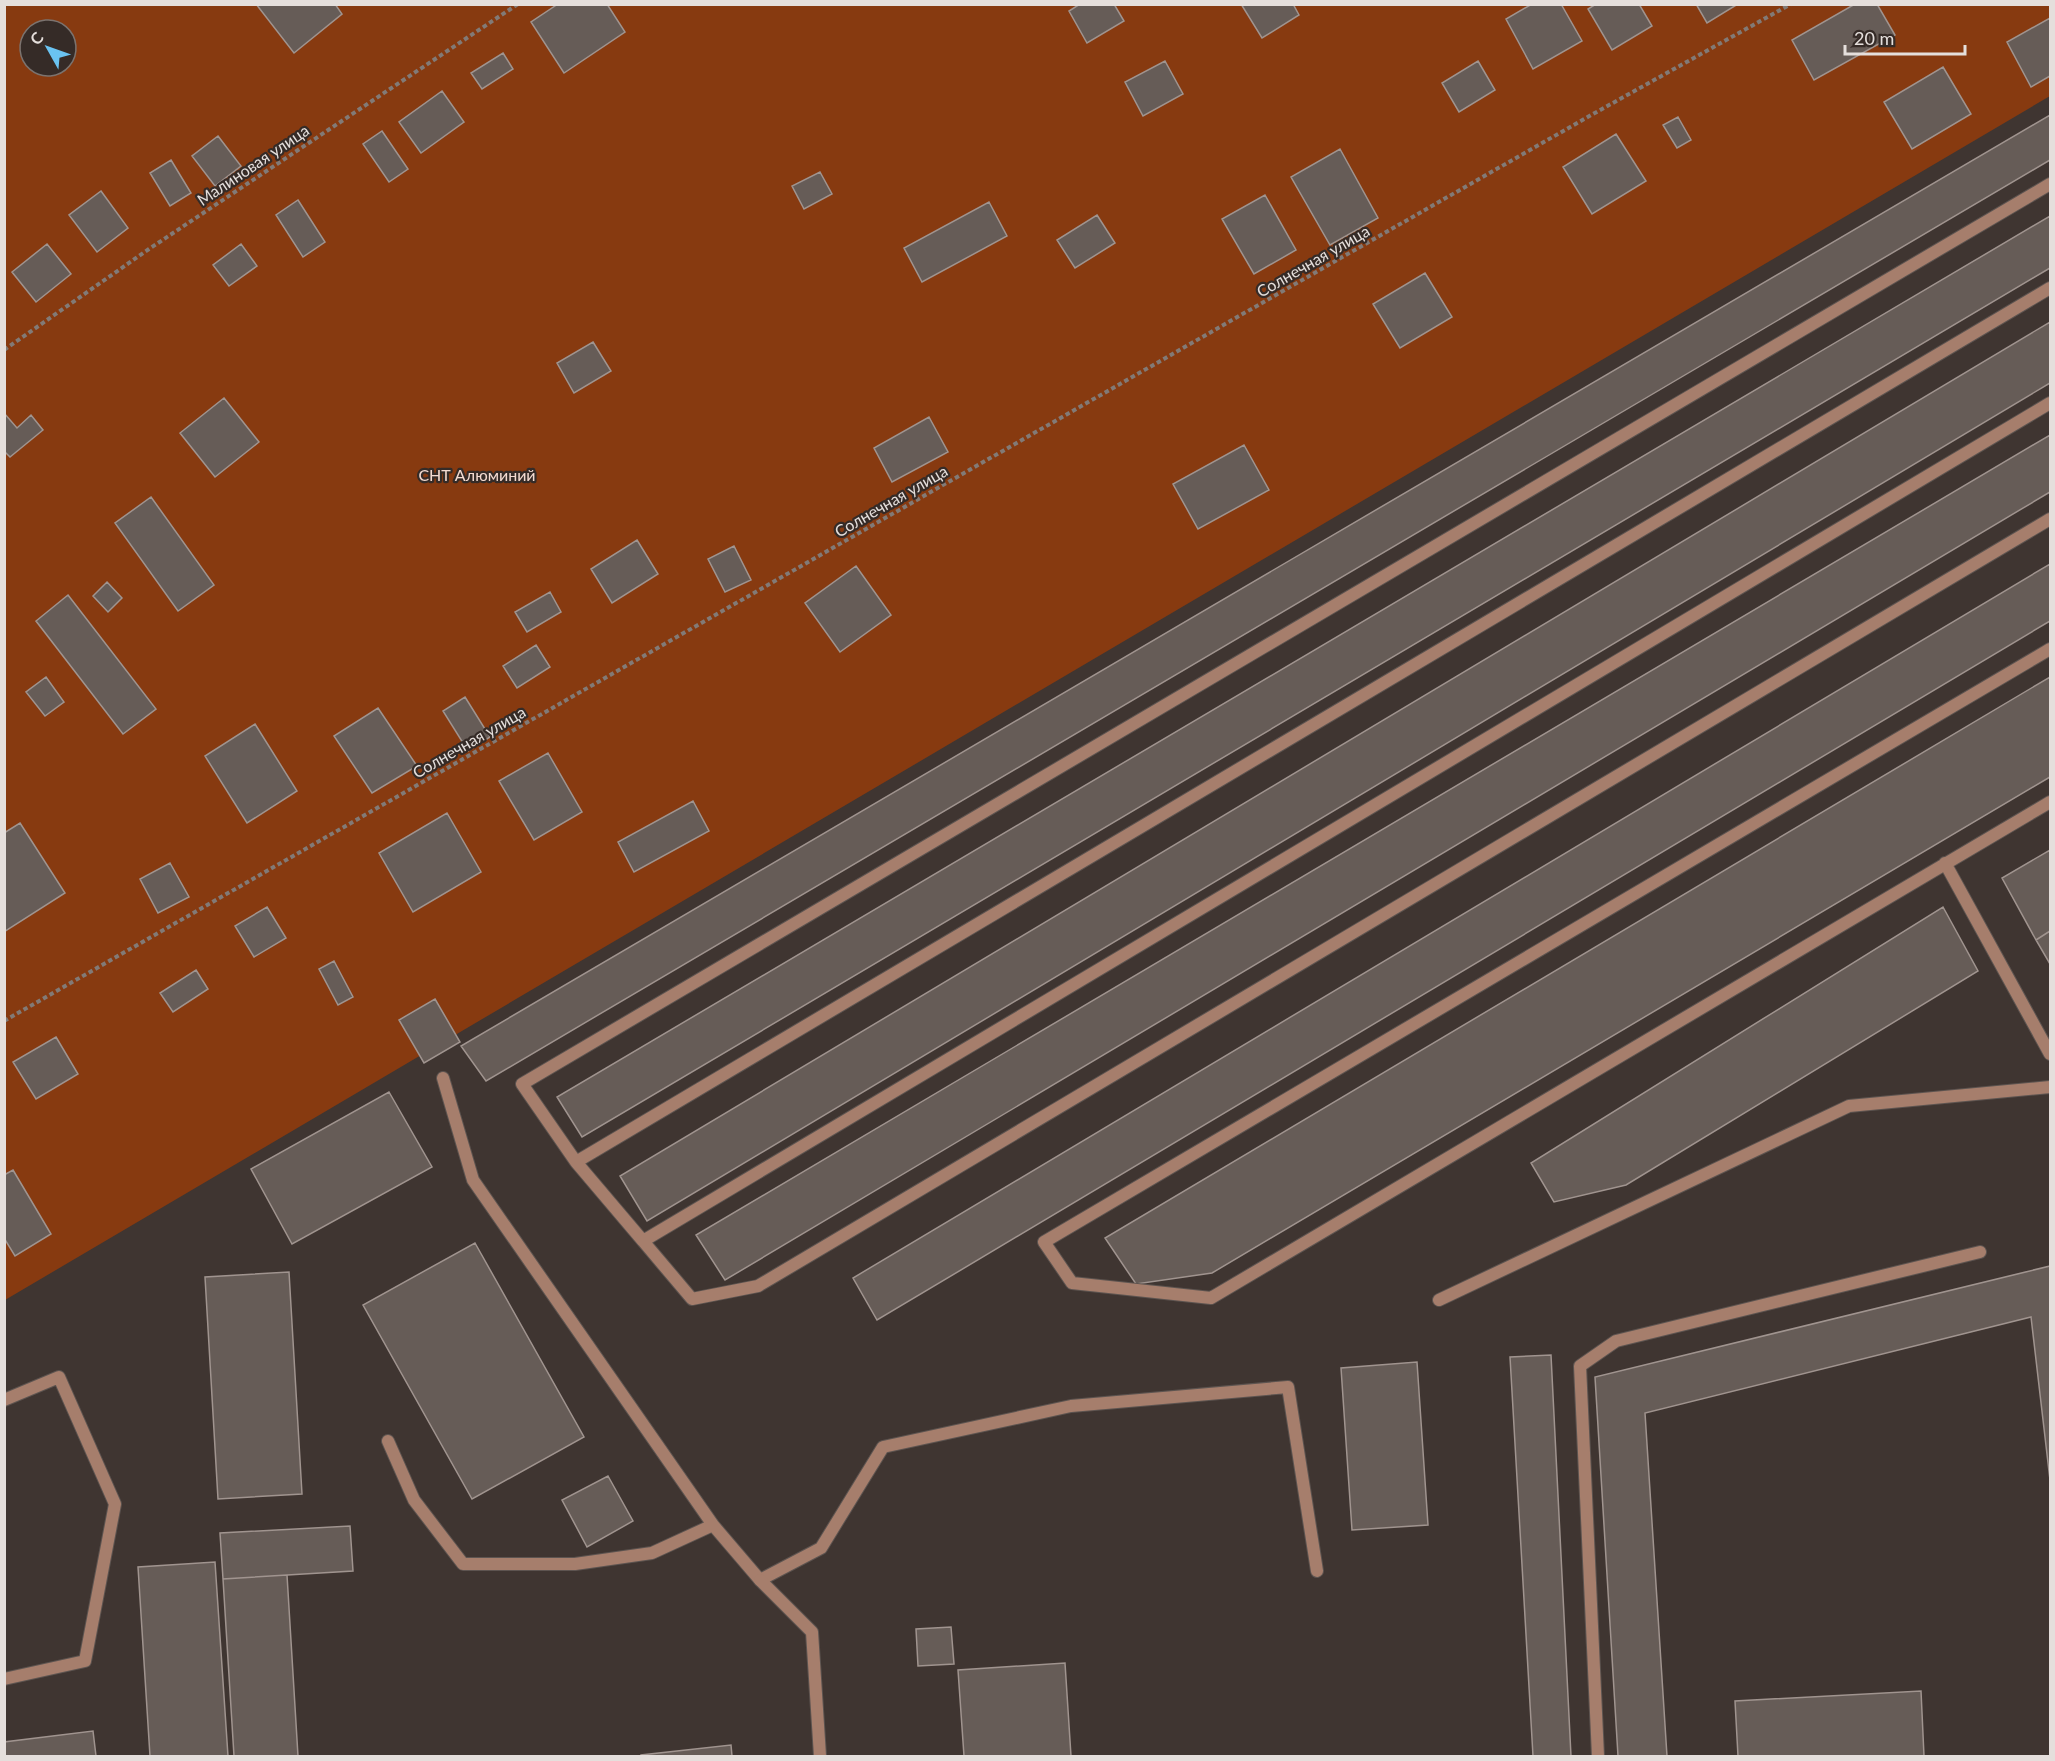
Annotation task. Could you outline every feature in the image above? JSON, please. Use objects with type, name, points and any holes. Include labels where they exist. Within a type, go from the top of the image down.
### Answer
[{"type":"street","points":[[2050,184],[522,1084],[576,1162],[692,1299],[758,1286],[2050,519]]},
{"type":"street","points":[[576,1162],[2050,288]]},
{"type":"street","points":[[643,1241],[2050,403]]},
{"type":"street","points":[[2050,649],[1044,1242],[1072,1283],[1211,1298],[2050,802]]},
{"type":"street","points":[[1946,862],[2050,1054]]},
{"type":"street","points":[[443,1078],[473,1180],[713,1525],[760,1580],[812,1632],[820,1756]]},
{"type":"street","points":[[1439,1300],[1849,1106],[2050,1087]]},
{"type":"street","points":[[1598,1756],[1580,1366],[1616,1341],[1980,1252]]},
{"type":"street","points":[[4,1400],[59,1377],[115,1504],[85,1661],[4,1679]]},
{"type":"street","points":[[760,1580],[821,1548],[883,1448],[1071,1406],[1288,1387],[1317,1571]]},
{"type":"street","points":[[388,1441],[414,1500],[463,1564],[575,1564],[652,1553],[713,1525]]},
{"type":"path","name":"Малиновая улица","points":[[4,350],[148,249],[518,4]]},
{"type":"path","name":"Солнечная улица","points":[[4,1022],[1583,120],[1791,4]]},
{"type":"green space","name":"СНТ Алюминий","points":[[2050,4],[2050,96],[5,1300],[4,5]]},
{"type":"building","points":[[256,4],[335,4],[342,14],[294,53]]},
{"type":"building","points":[[558,4],[607,4],[625,32],[564,73],[531,22]]},
{"type":"building","points":[[1080,4],[1114,4],[1124,21],[1087,43],[1069,11]]},
{"type":"building","points":[[1241,4],[1293,4],[1299,15],[1262,38]]},
{"type":"building","points":[[1532,4],[1561,4],[1582,41],[1533,69],[1506,19]]},
{"type":"building","points":[[1596,4],[1639,4],[1652,26],[1612,50],[1588,9]]},
{"type":"building","points":[[1696,4],[1738,4],[1707,23]]},
{"type":"building","points":[[1855,4],[1877,4],[1895,35],[1814,80],[1792,40]]},
{"type":"building","points":[[2050,18],[2050,76],[2031,87],[2007,42]]},
{"type":"building","points":[[503,53],[513,69],[482,89],[471,73]]},
{"type":"building","points":[[1165,61],[1183,94],[1143,116],[1125,82]]},
{"type":"building","points":[[1478,61],[1495,90],[1459,112],[1442,83]]},
{"type":"building","points":[[1943,67],[1971,114],[1912,149],[1884,102]]},
{"type":"building","points":[[442,91],[464,122],[421,153],[399,122]]},
{"type":"building","points":[[2050,115],[2050,160],[486,1081],[461,1046]]},
{"type":"building","points":[[1678,117],[1691,140],[1677,148],[1663,125]]},
{"type":"building","points":[[382,131],[408,169],[389,182],[363,144]]},
{"type":"building","points":[[1616,134],[1646,181],[1592,214],[1563,167]]},
{"type":"building","points":[[218,136],[241,166],[215,186],[192,156]]},
{"type":"building","points":[[1340,149],[1378,218],[1330,245],[1291,177]]},
{"type":"building","points":[[171,160],[191,193],[170,206],[150,173]]},
{"type":"building","points":[[820,172],[832,194],[804,209],[792,186]]},
{"type":"building","points":[[101,191],[128,228],[97,252],[69,215]]},
{"type":"building","points":[[1265,195],[1296,250],[1254,274],[1222,219]]},
{"type":"building","points":[[298,200],[325,242],[303,257],[276,215]]},
{"type":"building","points":[[989,202],[1007,236],[922,282],[904,248]]},
{"type":"building","points":[[1097,215],[1115,243],[1075,268],[1057,240]]},
{"type":"building","points":[[2050,216],[2050,268],[582,1137],[557,1097]]},
{"type":"building","points":[[47,244],[71,274],[36,302],[12,272]]},
{"type":"building","points":[[241,244],[257,266],[229,286],[213,265]]},
{"type":"building","points":[[1425,273],[1452,317],[1400,348],[1373,304]]},
{"type":"building","points":[[2050,322],[2050,383],[647,1221],[620,1176]]},
{"type":"building","points":[[593,342],[611,371],[574,393],[557,363]]},
{"type":"building","points":[[224,398],[259,442],[215,477],[180,433]]},
{"type":"building","points":[[4,413],[17,428],[31,415],[43,430],[10,457],[4,451]]},
{"type":"building","points":[[929,417],[948,452],[892,482],[874,448]]},
{"type":"building","points":[[2050,435],[2050,492],[725,1280],[696,1235]]},
{"type":"building","points":[[1244,445],[1269,490],[1198,529],[1173,484]]},
{"type":"building","points":[[151,497],[214,585],[178,611],[115,523]]},
{"type":"building","points":[[637,540],[658,574],[612,603],[591,569]]},
{"type":"building","points":[[734,546],[751,580],[725,592],[708,559]]},
{"type":"building","points":[[2050,564],[2050,621],[877,1320],[853,1278]]},
{"type":"building","points":[[856,566],[891,615],[840,652],[805,603]]},
{"type":"building","points":[[107,582],[122,598],[108,612],[93,596]]},
{"type":"building","points":[[550,592],[561,612],[527,632],[515,612]]},
{"type":"building","points":[[68,595],[156,709],[123,734],[36,621]]},
{"type":"building","points":[[536,645],[550,667],[517,688],[503,666]]},
{"type":"building","points":[[46,677],[64,702],[45,716],[26,692]]},
{"type":"building","points":[[2050,677],[2050,777],[1212,1273],[1136,1284],[1105,1238]]},
{"type":"building","points":[[465,697],[490,737],[468,751],[443,711]]},
{"type":"building","points":[[378,708],[417,766],[372,793],[334,736]]},
{"type":"building","points":[[255,724],[297,791],[247,823],[205,756]]},
{"type":"building","points":[[548,753],[582,812],[534,840],[499,781]]},
{"type":"building","points":[[693,801],[709,831],[634,872],[618,842]]},
{"type":"building","points":[[447,813],[481,872],[413,912],[379,853]]},
{"type":"building","points":[[20,823],[65,893],[4,932],[4,833]]},
{"type":"building","points":[[2050,850],[2050,931],[2036,940],[2002,878]]},
{"type":"building","points":[[170,863],[189,897],[158,913],[140,879]]},
{"type":"building","points":[[267,907],[286,938],[254,957],[235,926]]},
{"type":"building","points":[[1943,907],[1978,971],[1626,1185],[1554,1202],[1531,1163]]},
{"type":"building","points":[[2050,931],[2050,964],[2036,940]]},
{"type":"building","points":[[334,961],[353,997],[338,1005],[319,969]]},
{"type":"building","points":[[196,970],[208,989],[173,1012],[160,993]]},
{"type":"building","points":[[435,999],[460,1042],[424,1063],[399,1020]]},
{"type":"building","points":[[56,1037],[78,1074],[36,1099],[13,1062]]},
{"type":"building","points":[[389,1092],[432,1167],[292,1244],[251,1169]]},
{"type":"building","points":[[13,1170],[51,1234],[15,1256],[4,1238],[4,1175]]},
{"type":"building","points":[[475,1243],[584,1437],[472,1499],[363,1305]]},
{"type":"building","points":[[2050,1266],[2050,1480],[2031,1317],[1645,1413],[1667,1756],[1618,1756],[1595,1377]]},
{"type":"building","points":[[289,1272],[302,1494],[218,1499],[205,1277]]},
{"type":"building","points":[[1551,1355],[1571,1756],[1533,1756],[1510,1357]]},
{"type":"building","points":[[1417,1362],[1428,1525],[1352,1530],[1341,1368]]},
{"type":"building","points":[[608,1476],[633,1521],[587,1547],[562,1500]]},
{"type":"building","points":[[350,1526],[353,1571],[223,1579],[220,1533]]},
{"type":"building","points":[[215,1562],[228,1756],[150,1756],[138,1567]]},
{"type":"building","points":[[287,1575],[298,1756],[234,1756],[223,1579]]},
{"type":"building","points":[[951,1627],[954,1664],[918,1666],[916,1629]]},
{"type":"building","points":[[1065,1663],[1071,1756],[964,1756],[958,1670]]},
{"type":"building","points":[[1921,1691],[1924,1756],[1738,1756],[1735,1701]]},
{"type":"building","points":[[93,1731],[96,1756],[4,1756],[4,1742]]},
{"type":"building","points":[[731,1745],[732,1756],[641,1756],[641,1755]]}]
